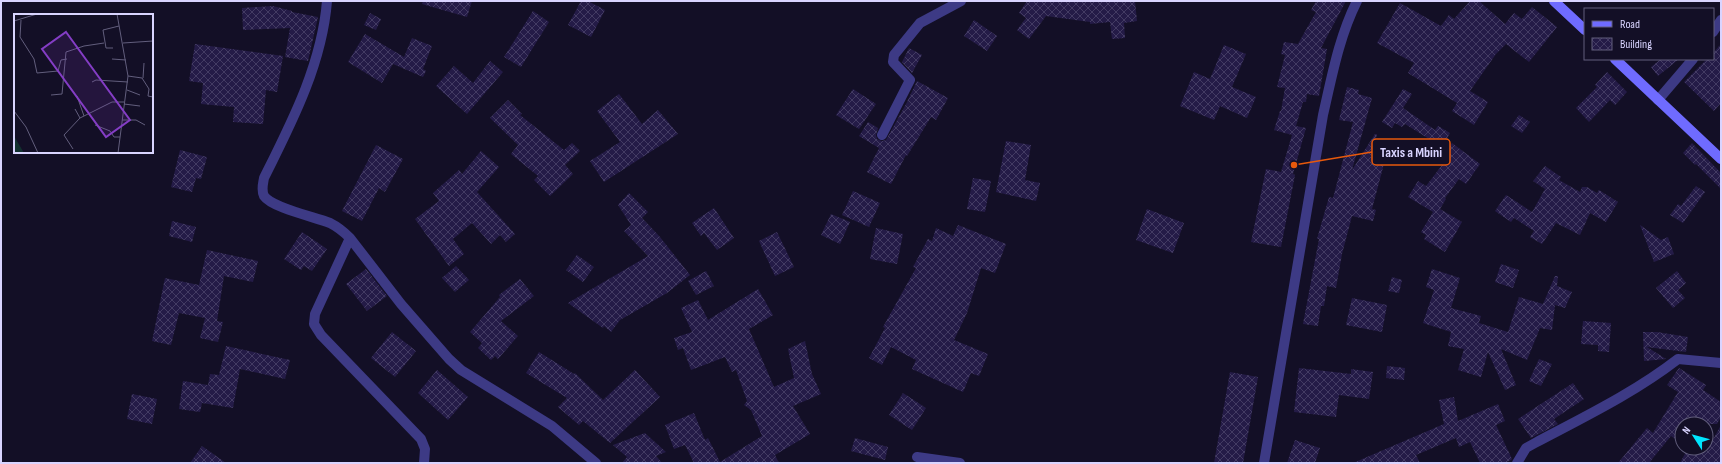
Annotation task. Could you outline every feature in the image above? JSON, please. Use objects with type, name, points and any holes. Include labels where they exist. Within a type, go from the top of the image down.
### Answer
[{"type":"main road","points":[[1554,1],[1584,29]]},
{"type":"main road","points":[[1616,60],[1721,159]]},
{"type":"street","points":[[327,1],[316,61],[294,118],[264,178],[262,189],[264,196],[272,203],[330,223],[341,229],[350,238],[401,304],[449,360],[461,370],[552,426],[596,463]]},
{"type":"street","points":[[882,135],[910,80],[893,62],[894,55],[920,23],[961,1]]},
{"type":"street","points":[[1264,463],[1323,115],[1346,22],[1358,1]]},
{"type":"street","points":[[1714,30],[1721,20]]},
{"type":"street","points":[[1658,100],[1692,60]]},
{"type":"street","points":[[350,238],[315,314],[314,324],[321,335],[421,439],[425,449],[424,463]]},
{"type":"street","points":[[1517,463],[1526,448],[1607,405],[1656,376],[1678,360],[1721,363]]},
{"type":"street","points":[[917,457],[960,463]]},
{"type":"building","points":[[423,1],[472,1],[467,17],[422,4]]},
{"type":"building","points":[[581,1],[588,1],[605,10],[591,37],[568,25]]},
{"type":"building","points":[[1027,1],[1135,1],[1137,21],[1124,23],[1125,38],[1112,39],[1110,22],[1090,24],[1090,22],[1046,16],[1029,39],[1017,30],[1026,18],[1019,13]]},
{"type":"building","points":[[1316,1],[1346,1],[1321,48],[1327,49],[1319,96],[1307,94],[1306,102],[1303,102],[1296,126],[1306,128],[1293,174],[1295,175],[1281,247],[1251,242],[1266,169],[1281,172],[1292,135],[1274,130],[1281,111],[1285,88],[1277,87],[1285,55],[1281,54],[1284,42],[1298,44],[1316,12],[1311,10]]},
{"type":"building","points":[[1470,1],[1479,1],[1505,24],[1514,13],[1522,19],[1532,7],[1557,27],[1529,62],[1506,44],[1496,54],[1470,91],[1488,102],[1474,125],[1452,111],[1457,103],[1408,73],[1414,63],[1377,43],[1400,3],[1441,26],[1449,15],[1454,19]]},
{"type":"building","points":[[273,6],[292,12],[318,17],[308,61],[285,57],[290,28],[243,30],[242,8]]},
{"type":"building","points":[[533,11],[549,22],[521,67],[504,57]]},
{"type":"building","points":[[370,13],[381,19],[376,30],[364,25]]},
{"type":"building","points":[[974,20],[997,36],[987,51],[964,36]]},
{"type":"building","points":[[365,34],[404,57],[412,38],[432,46],[423,69],[426,71],[423,77],[393,64],[382,83],[348,62]]},
{"type":"building","points":[[195,44],[283,56],[277,92],[266,90],[263,124],[233,122],[234,107],[201,104],[203,83],[189,81]]},
{"type":"building","points":[[1721,44],[1721,103],[1714,111],[1684,82],[1706,60],[1714,60],[1714,52]]},
{"type":"building","points":[[1224,45],[1246,54],[1232,87],[1256,97],[1247,118],[1220,106],[1214,120],[1180,106],[1194,72],[1210,79]]},
{"type":"building","points":[[909,48],[922,55],[912,73],[902,62]]},
{"type":"building","points":[[1660,60],[1678,60],[1658,76],[1651,67]]},
{"type":"building","points":[[490,61],[503,72],[467,114],[436,86],[454,66],[473,83]]},
{"type":"building","points":[[1607,72],[1627,92],[1615,105],[1610,100],[1589,122],[1576,108],[1597,87],[1595,85]]},
{"type":"building","points":[[917,81],[948,98],[936,120],[931,117],[907,156],[906,155],[891,184],[867,172],[879,148],[859,136],[868,122],[878,128],[876,135],[877,139],[882,141],[886,140]]},
{"type":"building","points":[[1347,87],[1359,90],[1358,94],[1372,98],[1352,170],[1375,134],[1377,134],[1371,157],[1385,160],[1372,209],[1376,210],[1373,221],[1352,216],[1342,254],[1336,288],[1327,286],[1324,306],[1321,306],[1318,326],[1303,324],[1319,239],[1317,239],[1329,197],[1333,198],[1353,122],[1339,120]]},
{"type":"building","points":[[853,89],[876,104],[859,129],[836,115]]},
{"type":"building","points":[[1403,89],[1412,94],[1403,108],[1435,130],[1438,126],[1450,133],[1442,147],[1405,124],[1402,127],[1395,123],[1392,128],[1382,122]]},
{"type":"building","points":[[619,94],[642,124],[658,110],[678,134],[604,182],[590,161],[620,142],[597,111]]},
{"type":"building","points":[[508,100],[522,114],[520,115],[564,150],[572,143],[580,151],[565,165],[573,174],[550,196],[534,180],[538,176],[511,154],[518,145],[490,118]]},
{"type":"building","points":[[1519,115],[1530,122],[1522,133],[1511,126]]},
{"type":"building","points":[[1006,141],[1031,145],[1025,180],[1040,183],[1036,201],[996,192]]},
{"type":"building","points":[[1452,143],[1480,164],[1466,184],[1459,179],[1445,198],[1446,199],[1440,209],[1462,222],[1445,252],[1424,239],[1426,235],[1421,232],[1433,212],[1408,197],[1418,181],[1426,186],[1446,160],[1441,157]]},
{"type":"building","points":[[1692,143],[1721,173],[1721,189],[1683,153]]},
{"type":"building","points":[[376,145],[403,159],[385,192],[379,188],[362,221],[342,211]]},
{"type":"building","points":[[180,150],[207,157],[201,179],[196,178],[192,192],[171,187]]},
{"type":"building","points":[[481,151],[499,167],[477,192],[515,234],[506,242],[500,235],[491,244],[472,223],[453,239],[464,254],[449,266],[415,219],[439,201],[433,193],[459,170],[462,174]]},
{"type":"building","points":[[1545,166],[1561,177],[1559,180],[1580,192],[1582,187],[1587,187],[1597,193],[1599,190],[1618,202],[1606,222],[1590,213],[1580,235],[1556,223],[1542,244],[1530,237],[1534,231],[1514,218],[1511,222],[1495,211],[1506,195],[1532,212],[1545,189],[1533,181]]},
{"type":"building","points":[[973,178],[991,181],[985,212],[967,209]]},
{"type":"building","points":[[1696,186],[1705,192],[1683,223],[1670,215],[1678,204],[1681,206]]},
{"type":"building","points":[[853,191],[880,203],[869,227],[842,215]]},
{"type":"building","points":[[629,193],[648,212],[642,218],[660,237],[690,275],[667,293],[620,320],[611,332],[568,303],[648,256],[624,231],[631,225],[618,205]]},
{"type":"building","points":[[714,208],[734,238],[717,250],[704,233],[701,236],[692,223]]},
{"type":"building","points":[[1147,209],[1184,223],[1173,253],[1136,240]]},
{"type":"building","points":[[831,214],[850,222],[840,244],[821,235]]},
{"type":"building","points":[[172,221],[196,227],[192,242],[169,236]]},
{"type":"building","points":[[958,225],[1006,244],[995,273],[981,268],[967,313],[954,340],[988,354],[979,376],[971,373],[963,392],[912,369],[916,360],[891,347],[882,365],[869,358],[885,328],[883,327],[916,268],[913,267],[928,239],[932,241],[936,228],[953,236]]},
{"type":"building","points":[[1640,225],[1661,240],[1668,237],[1674,254],[1654,262]]},
{"type":"building","points":[[876,228],[903,234],[897,264],[870,259]]},
{"type":"building","points":[[302,232],[327,249],[312,271],[304,266],[301,270],[284,259]]},
{"type":"building","points":[[777,232],[794,267],[775,276],[759,241]]},
{"type":"building","points":[[207,250],[258,261],[253,282],[224,276],[217,321],[223,322],[218,342],[200,338],[205,318],[179,313],[171,345],[152,341],[165,278],[199,285]]},
{"type":"building","points":[[577,255],[594,267],[583,282],[566,270]]},
{"type":"building","points":[[1501,264],[1519,270],[1513,288],[1495,282]]},
{"type":"building","points":[[456,266],[469,280],[455,292],[442,278]]},
{"type":"building","points":[[366,269],[387,296],[367,311],[346,284]]},
{"type":"building","points":[[1432,269],[1460,278],[1451,308],[1481,316],[1479,323],[1508,332],[1519,297],[1543,304],[1555,276],[1558,276],[1557,286],[1572,292],[1565,308],[1555,305],[1552,330],[1540,328],[1527,360],[1501,349],[1516,385],[1505,390],[1488,352],[1481,377],[1458,370],[1464,349],[1448,346],[1451,332],[1423,323],[1434,290],[1426,287]]},
{"type":"building","points":[[706,271],[714,286],[696,295],[688,281]]},
{"type":"building","points":[[1677,271],[1686,283],[1678,290],[1685,298],[1673,308],[1656,288]]},
{"type":"building","points":[[1392,277],[1402,280],[1399,293],[1388,291]]},
{"type":"building","points":[[520,279],[534,296],[501,321],[518,336],[498,359],[495,356],[491,360],[478,348],[482,343],[470,332],[500,297],[499,295]]},
{"type":"building","points":[[758,289],[773,315],[749,329],[774,387],[794,378],[788,349],[805,341],[812,374],[821,394],[793,406],[810,434],[775,455],[779,463],[694,463],[685,445],[674,449],[665,425],[694,413],[705,440],[708,438],[720,462],[762,436],[751,410],[744,405],[747,401],[736,370],[732,372],[725,357],[691,370],[683,348],[678,350],[674,338],[692,332],[681,308],[698,300],[708,320]]},
{"type":"building","points":[[1352,298],[1387,305],[1382,332],[1346,325]]},
{"type":"building","points":[[1583,321],[1611,323],[1609,352],[1598,351],[1598,345],[1581,344]]},
{"type":"building","points":[[392,332],[416,351],[395,377],[371,358]]},
{"type":"building","points":[[1643,332],[1657,332],[1688,337],[1686,352],[1647,347],[1666,359],[1644,361]]},
{"type":"building","points":[[226,346],[290,360],[285,379],[240,369],[233,408],[202,403],[200,412],[179,409],[183,381],[208,385],[210,374],[219,375]]},
{"type":"building","points":[[539,352],[574,374],[575,373],[603,400],[635,370],[660,397],[610,443],[583,421],[579,425],[558,407],[567,398],[526,373]]},
{"type":"building","points":[[1539,359],[1552,364],[1541,386],[1529,381]]},
{"type":"building","points":[[1387,366],[1405,368],[1404,380],[1386,378]]},
{"type":"building","points":[[1299,368],[1351,374],[1351,369],[1373,372],[1369,399],[1339,395],[1336,417],[1294,412]]},
{"type":"building","points":[[1679,368],[1706,385],[1703,390],[1721,402],[1721,417],[1717,424],[1714,424],[1714,416],[1674,416],[1674,438],[1671,436],[1649,463],[1618,463],[1647,428],[1653,433],[1678,392],[1667,385]]},
{"type":"building","points":[[437,370],[468,397],[448,420],[418,393]]},
{"type":"building","points":[[1230,372],[1258,377],[1243,463],[1214,463]]},
{"type":"building","points":[[1573,383],[1584,399],[1554,419],[1558,424],[1531,438],[1518,419]]},
{"type":"building","points":[[903,393],[926,408],[912,430],[889,415]]},
{"type":"building","points":[[132,394],[157,399],[152,424],[127,419]]},
{"type":"building","points":[[1454,397],[1458,421],[1498,404],[1505,421],[1496,425],[1512,459],[1511,460],[1505,463],[1480,463],[1470,442],[1459,447],[1456,438],[1416,455],[1420,463],[1353,463],[1444,424],[1439,400]]},
{"type":"building","points":[[1721,425],[1721,463],[1680,463],[1684,456],[1714,456],[1714,438]]},
{"type":"building","points":[[645,433],[666,452],[656,456],[662,463],[622,463],[627,457],[613,445]]},
{"type":"building","points":[[855,438],[888,447],[885,460],[851,451]]},
{"type":"building","points":[[1295,440],[1320,448],[1315,463],[1287,463]]},
{"type":"building","points":[[202,446],[226,463],[190,463]]},
{"type":"place","name":"Taxis a Mbini","points":[[1294,165]]}]
